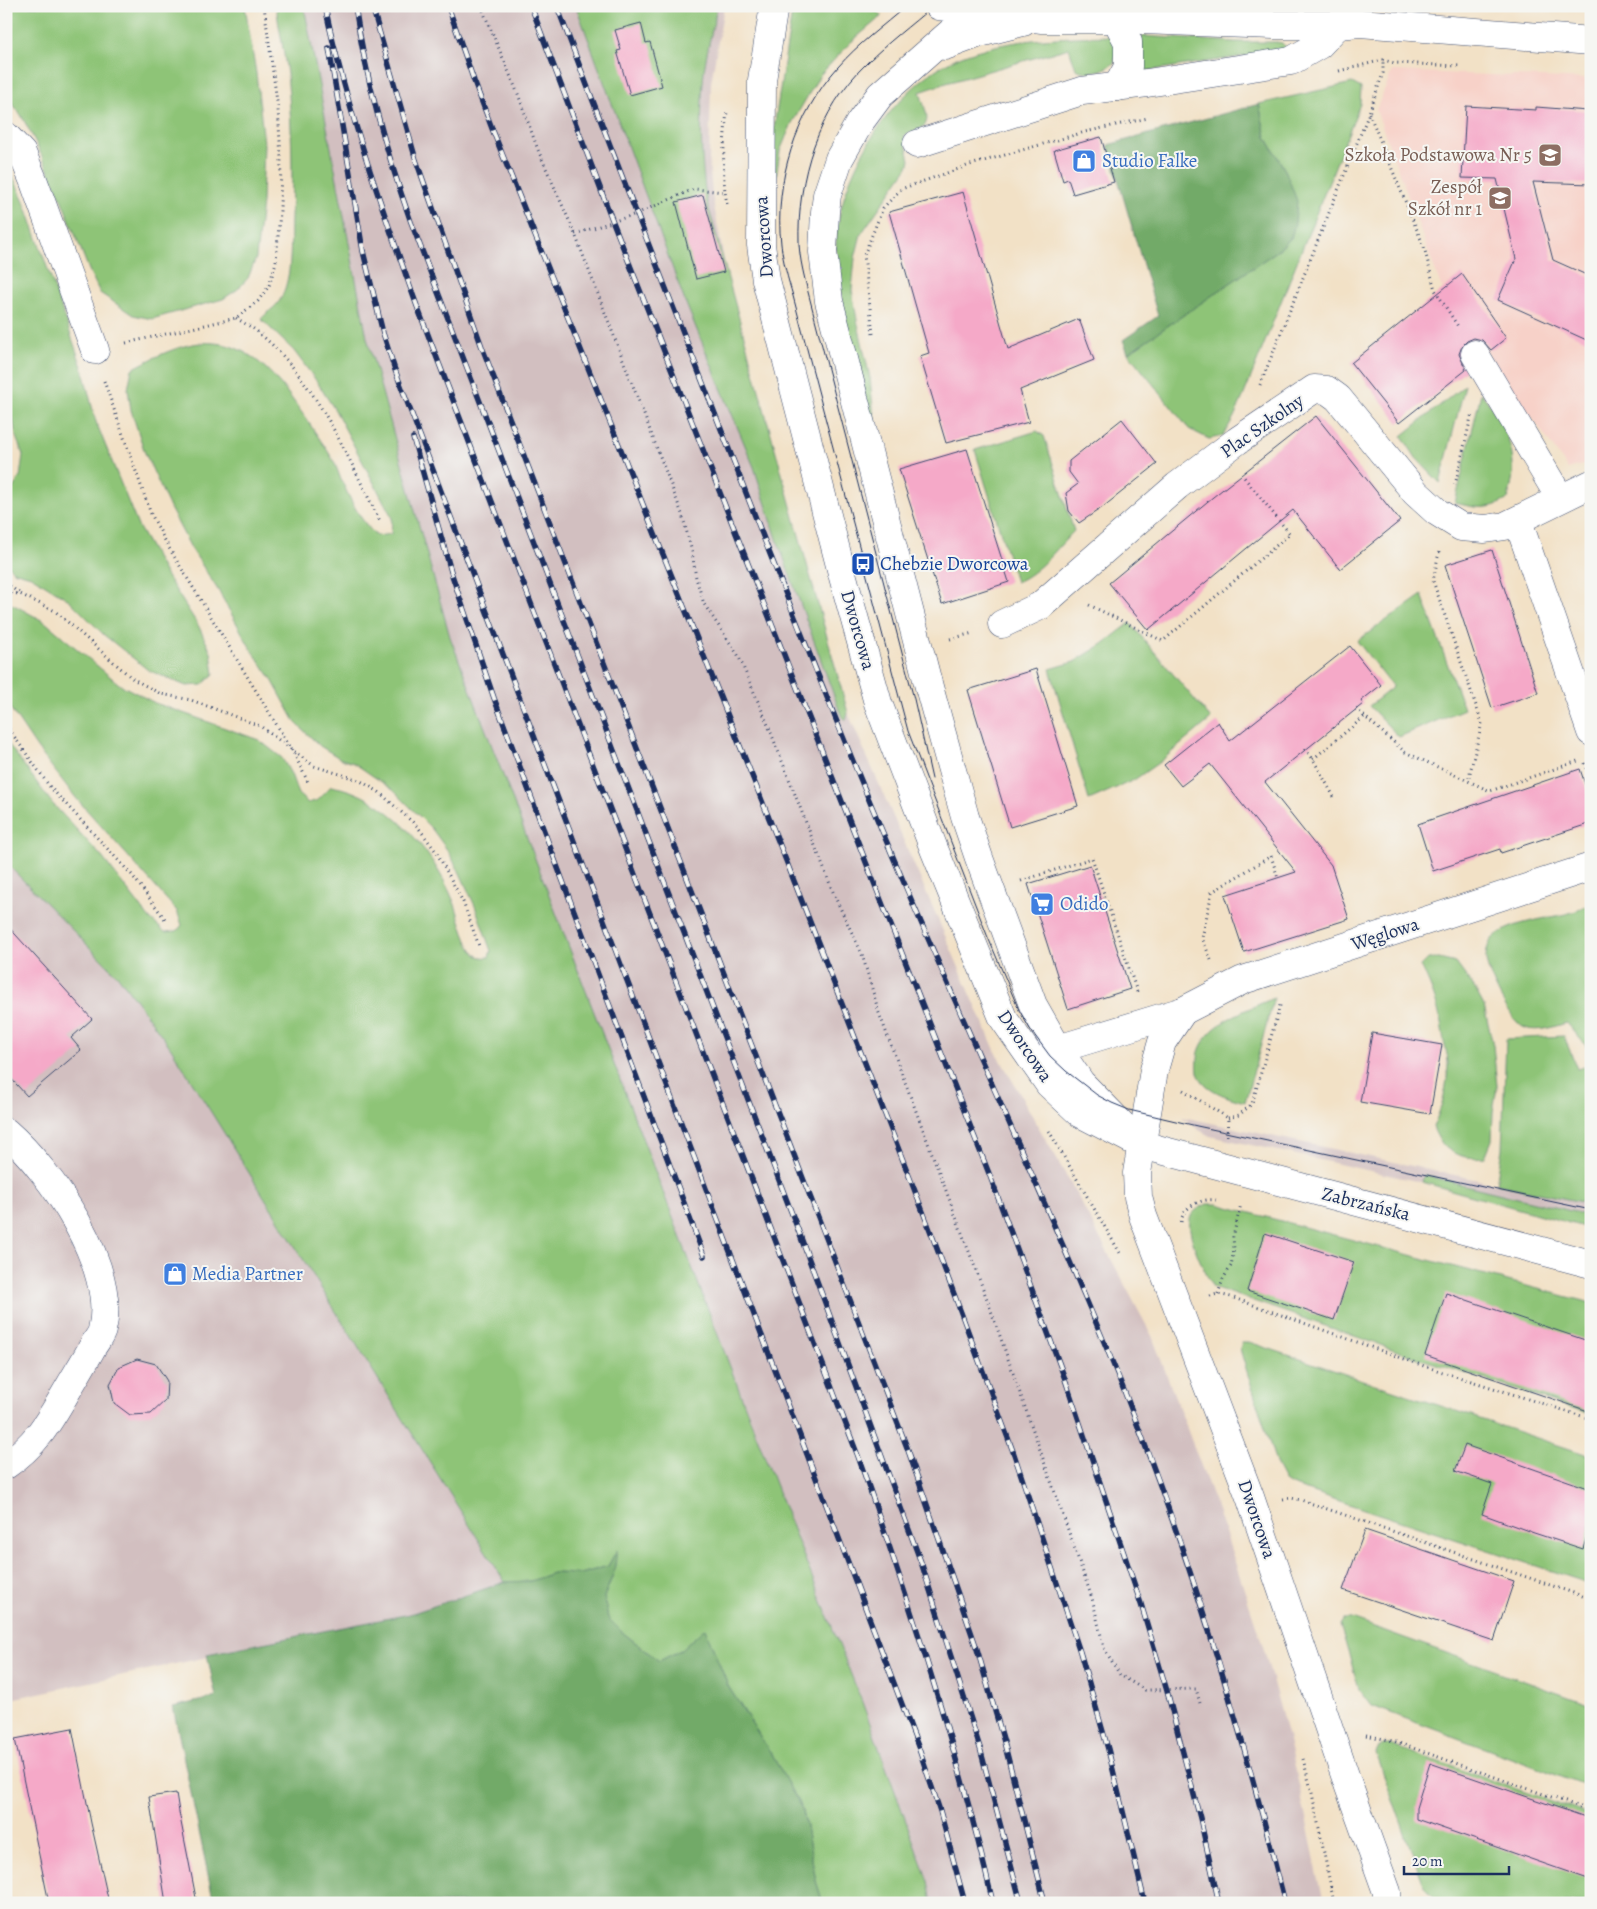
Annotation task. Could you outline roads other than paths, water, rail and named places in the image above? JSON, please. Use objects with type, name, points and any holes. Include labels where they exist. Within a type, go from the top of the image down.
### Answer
[{"type":"main road","name":"Dworcowa","points":[[774,6],[762,80],[761,245],[766,280],[843,577],[878,703],[934,849],[1003,1018],[1049,1084],[1080,1113],[1142,1145]]},
{"type":"main road","points":[[940,6],[978,8],[1042,19],[1116,19],[1274,25],[1349,24],[1591,41]]},
{"type":"main road","points":[[1309,6],[1349,24]]},
{"type":"main road","points":[[929,53],[978,8]]},
{"type":"main road","points":[[929,53],[987,31],[1042,19]]},
{"type":"main road","points":[[1116,19],[1128,42],[1128,67],[1117,87]]},
{"type":"main road","points":[[917,144],[1082,92],[1291,61],[1319,45],[1349,24]]},
{"type":"main road","name":"Dworcowa","points":[[929,53],[880,95],[860,122],[839,159],[827,195],[825,212],[823,252],[829,301],[913,626],[965,817],[1033,1005],[1058,1049],[1081,1083],[1142,1145]]},
{"type":"main road","points":[[6,136],[22,153],[95,350]]},
{"type":"main road","points":[[1480,360],[1560,498]]},
{"type":"main road","name":"Plac Szkolny","points":[[1002,624],[1040,606],[1177,486],[1314,389],[1327,390],[1338,398],[1416,492],[1436,512],[1462,527],[1485,529],[1505,526],[1591,484]]},
{"type":"main road","points":[[1518,521],[1591,732]]},
{"type":"main road","name":"Węglowa","points":[[1058,1049],[1183,1011],[1243,980],[1591,867]]},
{"type":"main road","name":"Węglowa","points":[[1142,1145],[1154,1070],[1162,1042],[1183,1011]]},
{"type":"main road","points":[[1049,1084],[1045,1067],[1050,1056],[1058,1049]]},
{"type":"main road","points":[[6,1132],[28,1152],[48,1178],[82,1230],[102,1282],[105,1308],[102,1331],[42,1432],[24,1453],[6,1465]]},
{"type":"main road","name":"Dworcowa","points":[[1142,1145],[1136,1173],[1138,1197],[1143,1216],[1250,1497],[1349,1787],[1391,1899]]},
{"type":"main road","name":"Zabrzańska","points":[[1142,1145],[1591,1264]]},
{"type":"tram line","points":[[906,6],[862,43],[838,67],[810,106],[791,150],[785,173],[781,196],[781,244],[788,277],[908,731],[987,935],[1019,1010],[1050,1056],[1066,1071],[1097,1095],[1129,1110],[1591,1210]]},
{"type":"tram line","points":[[932,779],[914,699],[801,262],[799,219],[802,194],[814,146],[823,123],[835,102],[867,63],[933,6]]},
{"type":"railway","points":[[325,6],[354,120],[417,306],[858,1456],[896,1566],[949,1734],[993,1903]]},
{"type":"railway","points":[[355,6],[365,61],[378,115],[393,169],[411,222],[797,1227],[922,1565],[980,1748],[1021,1903]]},
{"type":"railway","points":[[372,6],[416,160],[482,347],[908,1450],[977,1649],[1004,1742],[1045,1903]]},
{"type":"railway","points":[[448,6],[493,131],[787,863],[927,1222],[1014,1454],[1080,1652],[1108,1749],[1145,1903]]},
{"type":"railway","points":[[531,6],[613,222],[990,1176],[1065,1379],[1141,1604],[1167,1691],[1200,1818],[1219,1903]]},
{"type":"railway","points":[[557,6],[839,727],[910,898],[1080,1284],[1134,1416],[1184,1553],[1228,1692],[1285,1903]]},
{"type":"railway","points":[[329,48],[363,251],[383,333],[395,370],[919,1749],[940,1811],[965,1903]]},
{"type":"railway","points":[[413,438],[452,575],[494,698],[704,1256]]},
{"type":"place","name":"Szkoła Podstawowa Nr 5","points":[[1550,155]]},
{"type":"place","name":"Studio Falke","points":[[1084,161]]},
{"type":"place","name":"Zespół Szkół nr 1","points":[[1500,198]]},
{"type":"place","name":"Chebzie Dworcowa","points":[[863,564]]},
{"type":"place","name":"Odido","points":[[1042,904]]},
{"type":"place","name":"Media Partner","points":[[175,1274]]}]
